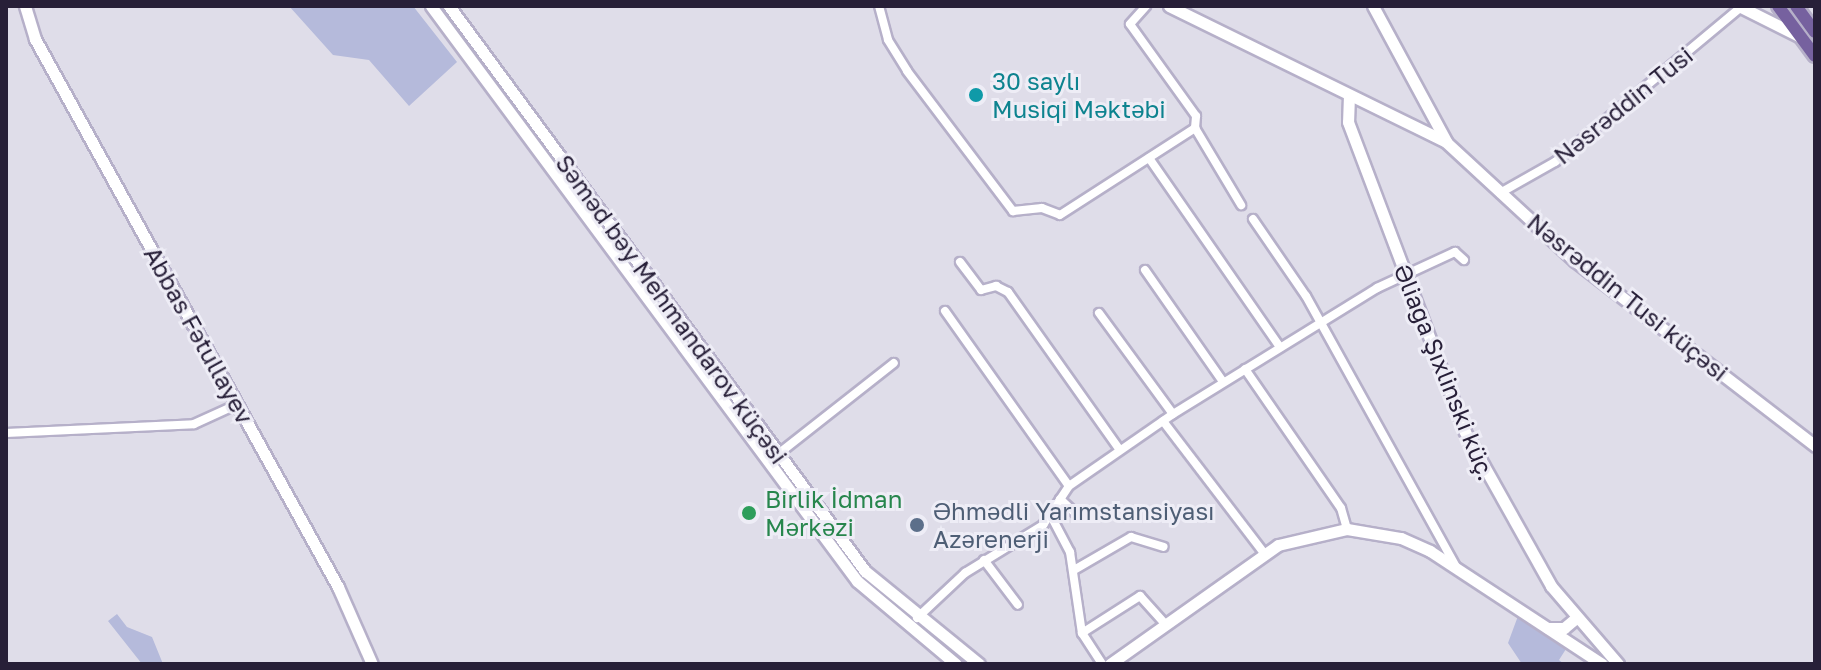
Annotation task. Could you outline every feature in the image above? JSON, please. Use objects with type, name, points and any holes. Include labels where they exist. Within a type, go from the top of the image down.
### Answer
[{"type":"main road","name":"Abbas Fətullayev","points":[[25,6],[35,39],[348,605],[372,664]]},
{"type":"main road","name":"Səməd bəy Mehmandarov küçəsi","points":[[431,6],[857,581],[956,664]]},
{"type":"main road","name":"Səməd bəy Mehmandarov küçəsi","points":[[449,6],[865,571],[916,619],[979,664]]},
{"type":"main road","points":[[1169,6],[1446,142]]},
{"type":"main road","points":[[1373,6],[1446,142]]},
{"type":"main road","points":[[1778,6],[1815,56]]},
{"type":"main road","points":[[1796,6],[1812,28]]},
{"type":"main road","points":[[1806,6],[1812,28]]},
{"type":"main road","points":[[1740,7],[1800,36]]},
{"type":"main road","name":"Əliağa Şıxlinski küç.","points":[[1349,95],[1348,122],[1404,275],[1488,480],[1576,618],[1618,664]]},
{"type":"main road","points":[[1402,118],[1417,111],[1421,95]]},
{"type":"main road","name":"Nəsrəddin Tusi küçəsi","points":[[1446,142],[1575,261],[1815,446]]},
{"type":"main road","points":[[1110,664],[1264,553],[1306,533],[1347,529],[1401,538],[1456,567],[1602,664]]},
{"type":"main road","points":[[1544,627],[1558,630],[1576,618]]},
{"type":"street","points":[[879,6],[888,40],[907,71],[1018,214],[1042,208],[1065,215],[1195,128]]},
{"type":"street","points":[[1146,6],[1130,24],[1196,116],[1195,128],[1241,205]]},
{"type":"street","name":"Nəsrəddin Tusi","points":[[1500,193],[1555,162],[1740,7]]},
{"type":"street","points":[[1149,158],[1279,346]]},
{"type":"street","points":[[1253,219],[1318,322],[1456,567]]},
{"type":"street","points":[[916,619],[984,560],[1051,516],[1069,486],[1119,449],[1318,322],[1404,275],[1455,252],[1464,260]]},
{"type":"street","points":[[960,262],[981,290],[996,286],[1008,292],[1119,449]]},
{"type":"street","points":[[1145,270],[1223,382]]},
{"type":"street","points":[[945,311],[1069,486]]},
{"type":"street","points":[[1099,313],[1173,414]]},
{"type":"street","points":[[768,462],[894,363]]},
{"type":"street","points":[[1245,369],[1341,508],[1347,529]]},
{"type":"street","points":[[6,433],[185,425],[238,404]]},
{"type":"street","points":[[1163,421],[1264,553]]},
{"type":"street","points":[[1060,499],[1077,515]]},
{"type":"street","points":[[1051,516],[1074,570],[1082,633],[1102,664]]},
{"type":"street","points":[[1074,570],[1131,537],[1163,547]]},
{"type":"street","points":[[984,560],[1018,605]]},
{"type":"street","points":[[1082,633],[1140,596],[1165,624]]},
{"type":"shaded area","points":[[289,6],[413,6],[457,62],[409,106],[369,60],[333,55]]},
{"type":"shaded area","points":[[117,614],[127,627],[152,637],[163,664],[142,664],[108,621]]},
{"type":"shaded area","points":[[1518,616],[1566,649],[1559,660],[1564,664],[1522,664],[1508,643]]},
{"type":"place","name":"30 saylı Musiqi Məktəbi","points":[[976,95]]},
{"type":"place","name":"Birlik İdman Mərkəzi","points":[[749,513]]},
{"type":"place","name":"Əhmədli Yarımstansiyası Azərenerji","points":[[917,525]]}]
